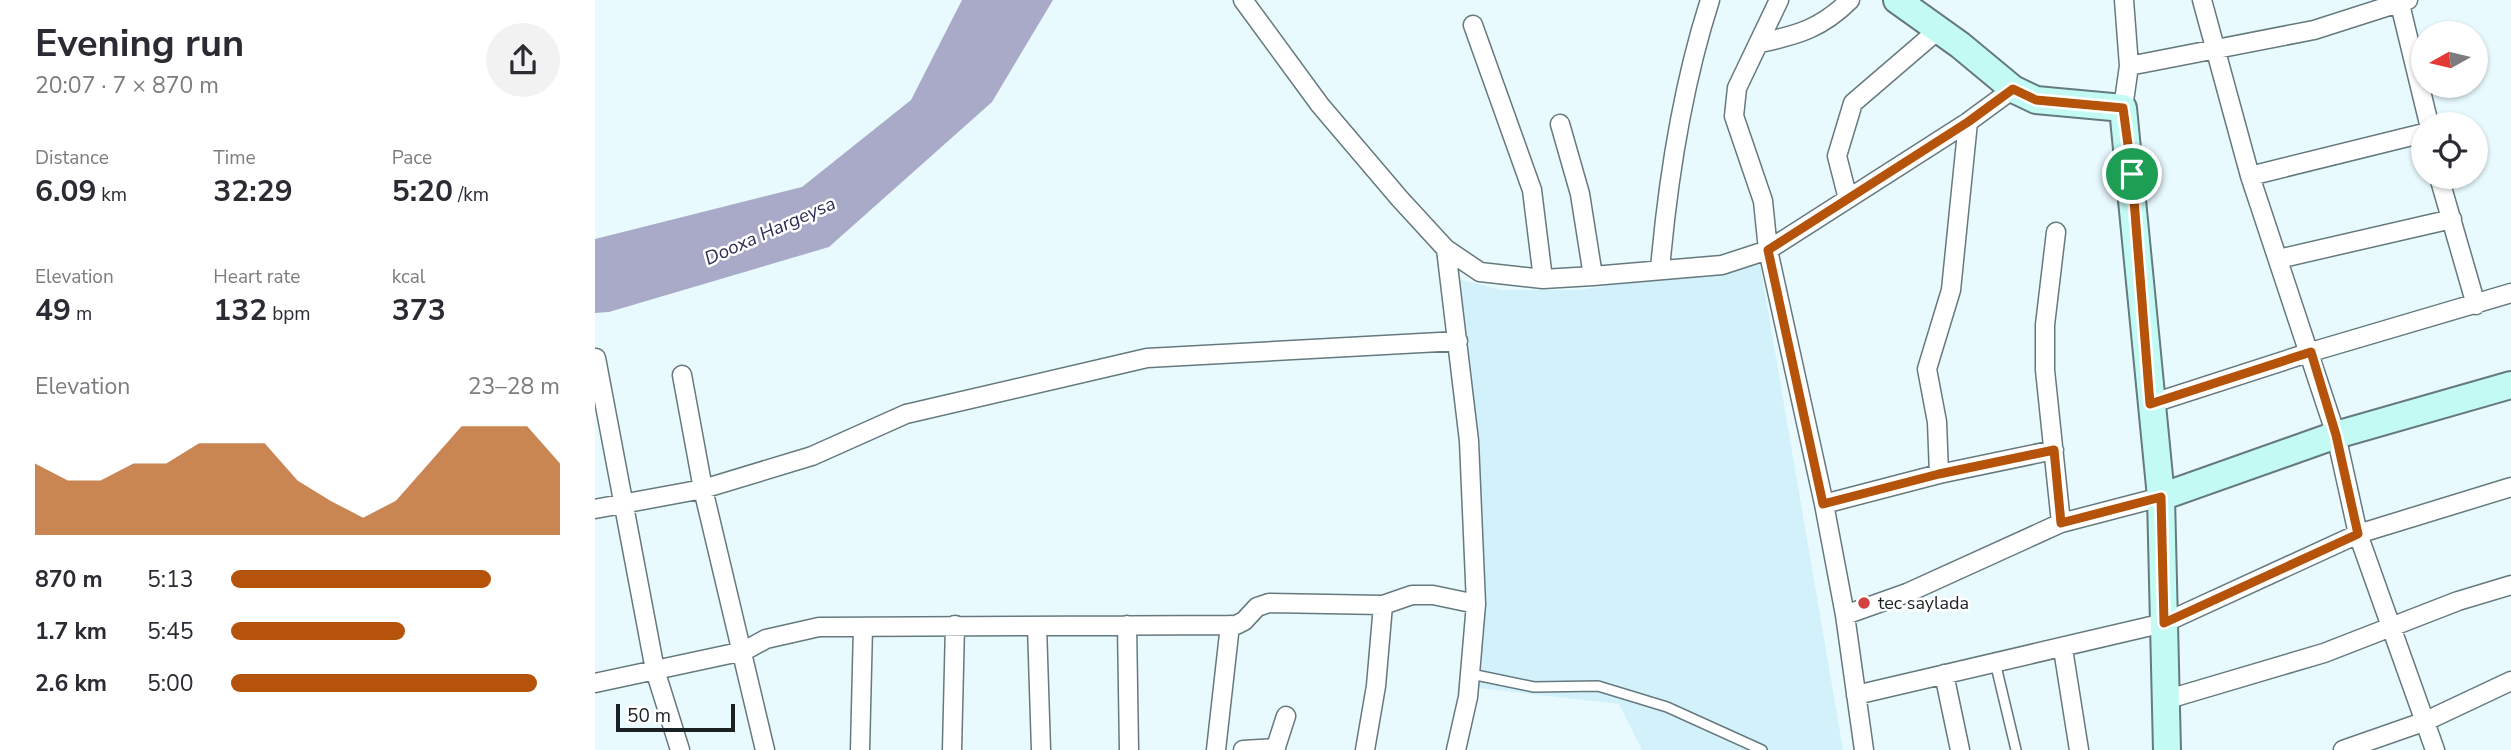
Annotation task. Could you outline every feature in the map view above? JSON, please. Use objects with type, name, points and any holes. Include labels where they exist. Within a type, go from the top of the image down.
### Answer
[{"type":"street","points":[[1243,0],[1320,105],[1446,249],[1480,272],[1543,279],[1593,276],[1721,265],[1768,250],[1968,122],[2013,89]]},
{"type":"street","points":[[1660,269],[1678,132],[1710,0]]},
{"type":"street","points":[[1779,0],[1737,88],[1734,116],[1763,201],[1768,250],[1845,615],[1864,750]]},
{"type":"street","points":[[1760,43],[1792,36],[1829,21],[1850,0]]},
{"type":"street","points":[[1897,0],[2013,89],[2036,100],[2123,108]]},
{"type":"street","points":[[2124,0],[2129,66],[2123,108],[2132,174],[2150,404],[2161,497],[2167,750]]},
{"type":"street","points":[[2202,0],[2249,176],[2311,352],[2336,435],[2358,534],[2435,750]]},
{"type":"street","points":[[2129,66],[2314,30],[2402,1],[2426,112]]},
{"type":"street","points":[[1473,25],[1532,190],[1543,279]]},
{"type":"street","points":[[1848,199],[1837,156],[1853,103],[1938,30]]},
{"type":"street","points":[[1939,474],[1937,422],[1927,369],[1951,290],[1968,122]]},
{"type":"street","points":[[1560,124],[1580,194],[1593,276]]},
{"type":"street","points":[[2249,176],[2411,136]]},
{"type":"street","points":[[2443,189],[2476,305]]},
{"type":"street","points":[[2278,259],[2452,219]]},
{"type":"street","points":[[2056,232],[2045,325],[2045,370],[2061,523]]},
{"type":"street","points":[[1446,249],[1469,441],[1476,604],[1471,674],[1456,750]]},
{"type":"street","points":[[2150,404],[2311,352],[2511,293]]},
{"type":"street","points":[[595,509],[703,489],[812,456],[906,414],[1147,358],[1458,341]]},
{"type":"street","points":[[596,358],[655,670],[680,750]]},
{"type":"street","points":[[682,374],[703,489],[744,652],[765,750]]},
{"type":"street","points":[[1845,615],[1907,593],[2061,523],[2161,497],[2336,435],[2511,385]]},
{"type":"street","points":[[1823,504],[1939,474],[2054,450]]},
{"type":"street","points":[[1856,695],[2063,649],[2164,623],[2358,534],[2511,487]]},
{"type":"street","points":[[2165,700],[2324,653],[2458,601],[2511,585]]},
{"type":"street","points":[[595,683],[744,652],[766,639],[819,627],[1230,625],[1240,624],[1263,604],[1383,605],[1412,595],[1433,595],[1476,604]]},
{"type":"street","points":[[1365,750],[1383,605]]},
{"type":"street","points":[[952,750],[955,625]]},
{"type":"street","points":[[1127,625],[1129,750]]},
{"type":"street","points":[[1216,750],[1230,625]]},
{"type":"street","points":[[1037,626],[1041,750]]},
{"type":"street","points":[[860,750],[863,627]]},
{"type":"street","points":[[2063,649],[2079,750]]},
{"type":"street","points":[[1944,674],[1960,750]]},
{"type":"street","points":[[2343,750],[2426,722],[2511,681]]},
{"type":"street","points":[[1243,750],[1276,749],[1286,716]]},
{"type":"lane","points":[[1995,662],[2016,750]]},
{"type":"lane","points":[[1471,674],[1534,687],[1598,686],[1667,707],[1762,750]]},
{"type":"shaded area","points":[[1760,264],[1843,750],[1642,750],[1619,704],[1479,688],[1458,279],[1501,290],[1579,290]]},
{"type":"water","name":"Dooxa Hargeysa","points":[[962,0],[1053,0],[992,102],[829,247],[609,312],[595,313],[595,239],[802,187],[911,100]]},
{"type":"place","name":"tec saylada","points":[[1864,603]]},
{"type":"route","points":[[2013,89],[2036,100],[2123,108],[2132,174],[2150,404],[2311,352],[2336,435],[2358,534],[2164,623],[2161,497],[2061,523],[2054,450],[1939,474],[1823,504],[1768,250],[1968,122],[2013,89]]}]
